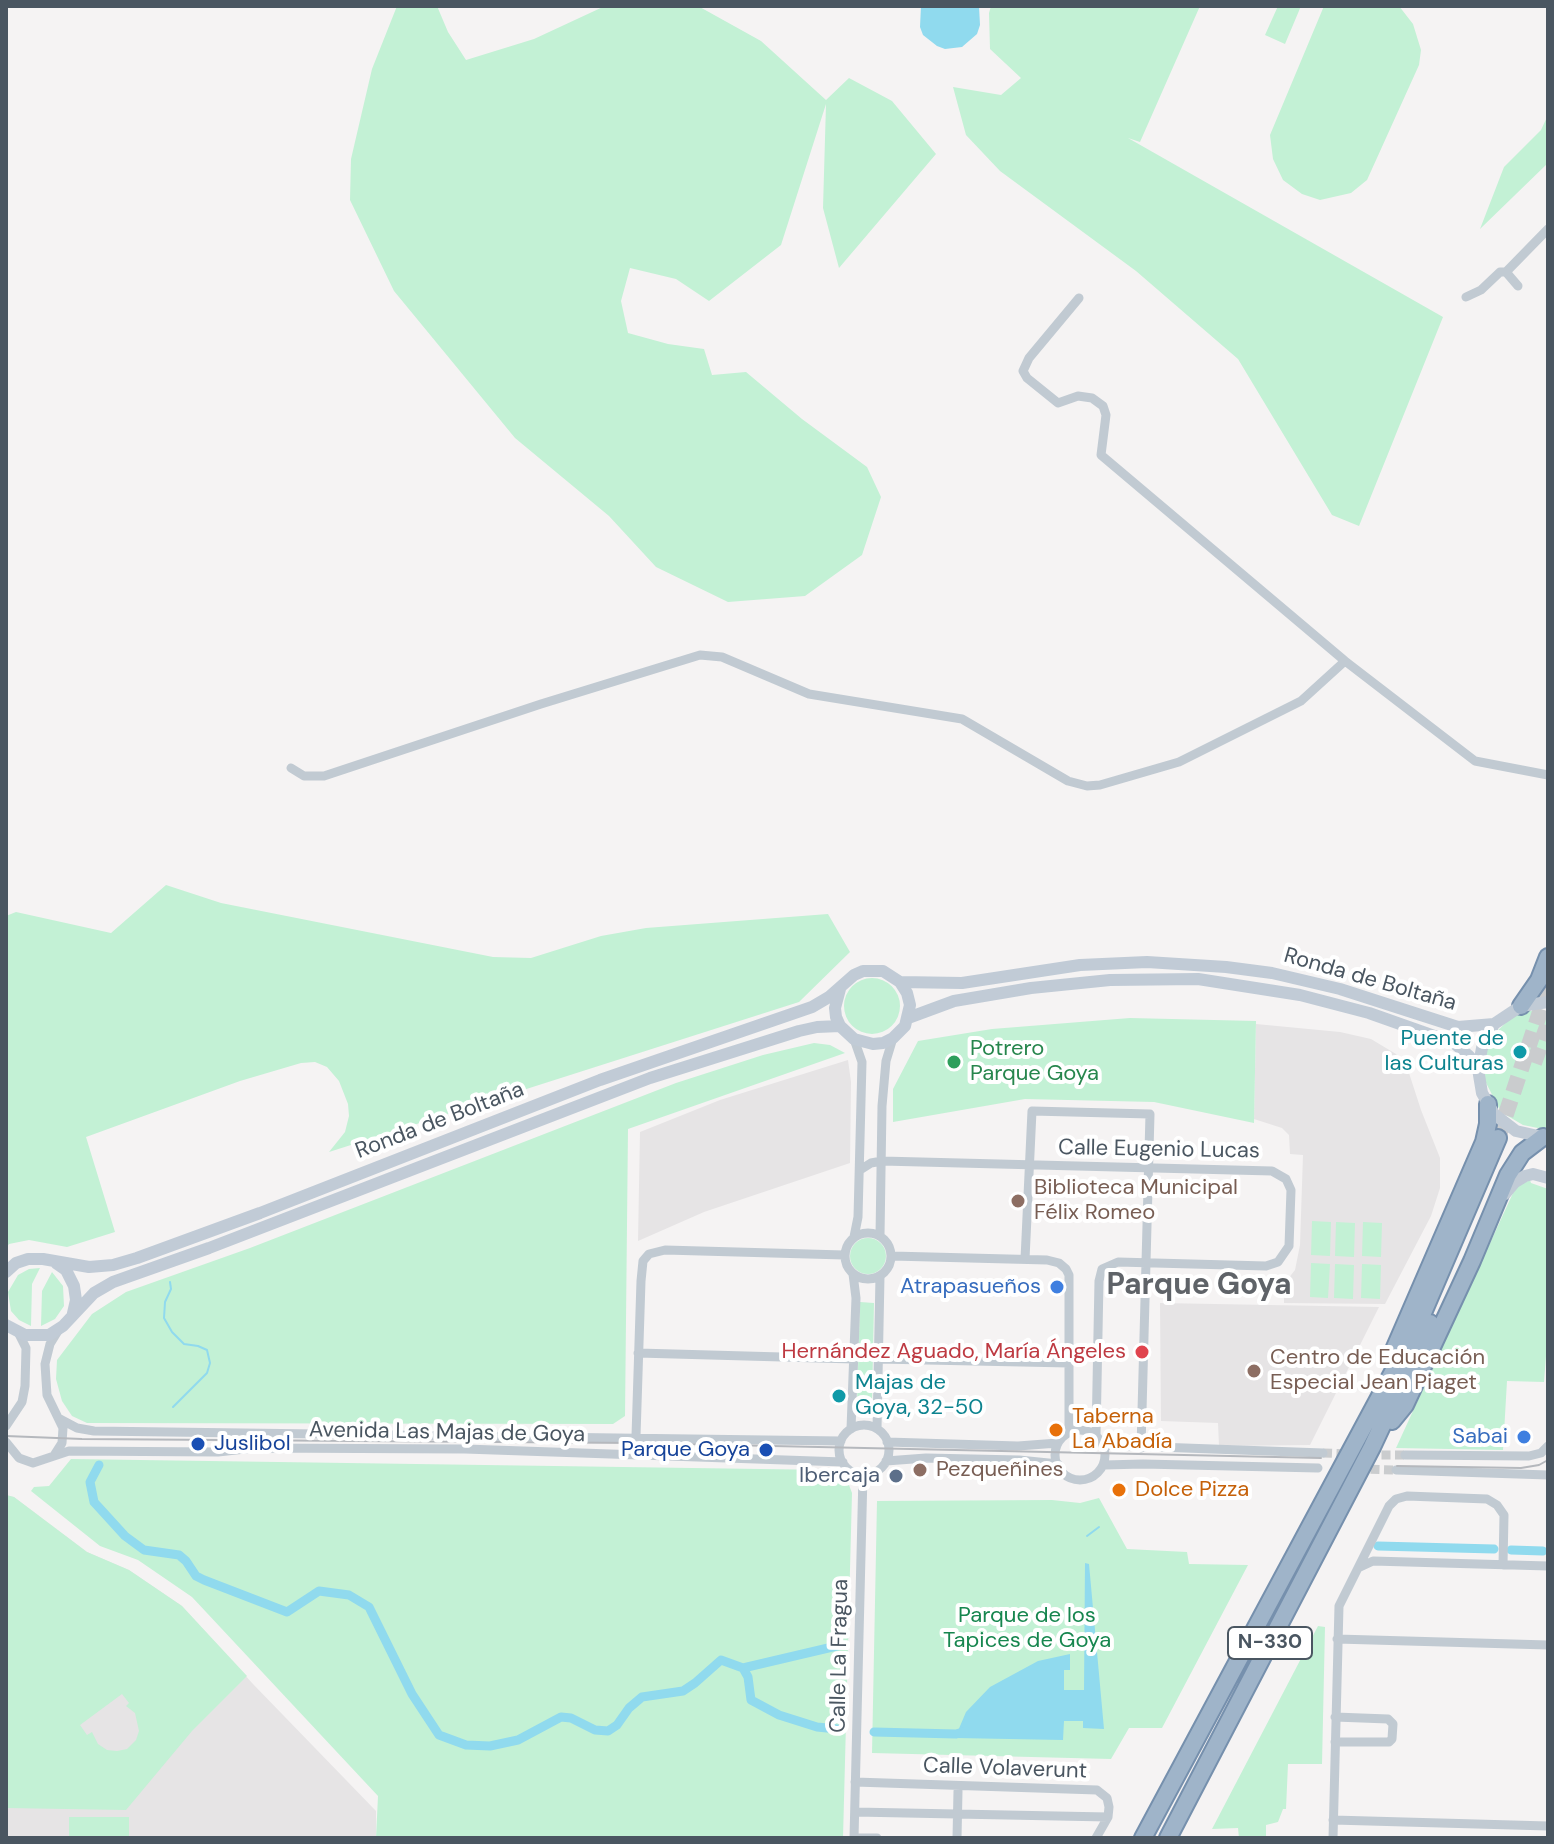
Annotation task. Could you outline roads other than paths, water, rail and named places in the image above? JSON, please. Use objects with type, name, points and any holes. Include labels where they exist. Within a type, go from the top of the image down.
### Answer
[{"type":"highway","points":[[1521,1006],[1539,980],[1548,957]]},
{"type":"highway","points":[[1321,1506],[1326,1482],[1384,1372],[1471,1174],[1487,1133],[1488,1104]]},
{"type":"highway","points":[[1372,1447],[1405,1405],[1517,1159],[1528,1147],[1547,1138]]},
{"type":"highway","name":"N-330","points":[[1143,1838],[1416,1329],[1503,1139],[1424,1338],[1372,1447],[1168,1838]]},
{"type":"main road","name":"Ronda de Boltaña","points":[[6,1272],[16,1263],[28,1259],[89,1267],[113,1265],[137,1258],[600,1080],[726,1035],[784,1018],[818,1004],[854,975],[873,970],[883,971],[900,982],[971,982],[1080,965],[1147,962],[1226,967],[1272,973],[1340,989],[1458,1027],[1494,1024]]},
{"type":"main road","name":"Ronda de Boltaña","points":[[908,1018],[954,1001],[1031,988],[1110,980],[1198,979],[1300,995],[1369,1013],[1454,1043],[1478,1069]]},
{"type":"main road","points":[[840,989],[835,1008],[840,1026],[854,1039],[873,1044],[893,1038],[908,1018],[910,1005],[900,982]]},
{"type":"main road","points":[[1547,1138],[1516,1131],[1494,1114],[1482,1093],[1478,1069],[1482,1048],[1494,1024],[1521,1006],[1548,1002]]},
{"type":"main road","name":"Ronda de Boltaña","points":[[59,1330],[94,1293],[113,1282],[650,1078],[799,1031],[840,1026]]},
{"type":"main road","points":[[1493,1210],[1519,1178],[1533,1174],[1548,1178]]},
{"type":"main road","points":[[49,1260],[66,1270],[74,1286],[76,1300],[71,1317]]},
{"type":"main road","points":[[11,1327],[44,1336],[59,1330]]},
{"type":"street","points":[[1466,297],[1481,290],[1500,272],[1506,272],[1548,229]]},
{"type":"street","points":[[1506,272],[1518,286]]},
{"type":"street","points":[[1079,298],[1029,358],[1023,371],[1027,378],[1058,403],[1078,396],[1092,398],[1103,406],[1106,415],[1101,455],[1345,661],[1475,761],[1548,775]]},
{"type":"street","points":[[291,768],[304,776],[324,776],[700,655],[722,657],[809,694],[962,719],[1068,781],[1087,786],[1100,785],[1179,762],[1288,708],[1301,701],[1345,661]]},
{"type":"street","points":[[880,1236],[884,1076],[893,1038]]},
{"type":"street","points":[[854,1039],[862,1062],[858,1223],[854,1237]]},
{"type":"street","points":[[1025,1259],[1032,1111],[1150,1114],[1141,1448]]},
{"type":"street","name":"Calle Eugenio Lucas","points":[[860,1170],[882,1161],[1272,1171],[1282,1175],[1291,1190],[1289,1246],[1278,1262],[1266,1266],[1118,1262],[1102,1269],[1099,1281],[1099,1440]]},
{"type":"street","points":[[868,1232],[880,1236],[888,1243],[892,1256],[888,1269],[880,1276],[865,1279],[853,1274],[847,1267],[844,1255],[848,1243],[868,1232]]},
{"type":"street","points":[[636,1436],[641,1281],[643,1261],[649,1254],[665,1250],[844,1255]]},
{"type":"street","points":[[892,1256],[1054,1261],[1066,1269],[1069,1275],[1069,1433]]},
{"type":"street","points":[[851,1429],[856,1298],[853,1274]]},
{"type":"street","points":[[877,1429],[880,1276]]},
{"type":"street","points":[[6,1426],[22,1402],[25,1386],[26,1348],[11,1327]]},
{"type":"street","points":[[53,1457],[63,1439],[60,1419],[49,1403],[45,1380],[46,1356],[59,1330]]},
{"type":"street","points":[[638,1353],[854,1359]]},
{"type":"street","points":[[879,1359],[1069,1363]]},
{"type":"street","name":"Avenida Las Majas de Goya","points":[[60,1419],[77,1428],[94,1431],[841,1441]]},
{"type":"street","points":[[864,1425],[877,1429],[887,1442],[886,1461],[878,1470],[863,1474],[850,1470],[839,1452],[841,1441],[851,1429],[864,1425]]},
{"type":"street","points":[[1318,1468],[1104,1465],[1092,1477],[1079,1481],[1064,1474],[1056,1452],[1058,1443],[1069,1433],[1085,1431],[1099,1440],[1141,1448],[1323,1453]]},
{"type":"street","points":[[1099,1440],[1104,1465]]},
{"type":"street","name":"Avenida Las Majas de Goya","points":[[6,1442],[11,1451],[23,1460],[38,1463],[72,1451],[465,1449],[843,1462]]},
{"type":"street","points":[[887,1442],[1018,1446],[1058,1443]]},
{"type":"street","points":[[1405,1455],[1529,1456],[1541,1453],[1548,1446]]},
{"type":"street","points":[[886,1461],[926,1458],[1058,1464]]},
{"type":"street","points":[[1396,1470],[1548,1475]]},
{"type":"street","name":"Calle La Fragua","points":[[854,1838],[863,1474]]},
{"type":"street","points":[[1333,1838],[1339,1606],[1389,1506],[1396,1499],[1407,1496],[1480,1497],[1497,1505],[1504,1519],[1503,1565]]},
{"type":"street","points":[[1356,1571],[1373,1561],[1548,1566]]},
{"type":"street","points":[[1337,1639],[1548,1645]]},
{"type":"street","points":[[1335,1717],[1388,1719],[1393,1724],[1389,1742],[1335,1742]]},
{"type":"street","name":"Calle Volaverunt","points":[[855,1782],[1093,1789],[1107,1798],[1108,1817]]},
{"type":"street","points":[[957,1838],[958,1791]]},
{"type":"street","points":[[855,1812],[1108,1817],[1096,1838]]},
{"type":"street","points":[[1333,1820],[1548,1826]]},
{"type":"street","points":[[854,1838],[877,1838]]},
{"type":"water","points":[[921,6],[979,6],[977,34],[962,47],[945,49],[937,46],[923,35],[920,27]]},
{"type":"water","points":[[1085,1563],[1089,1564],[1104,1729],[1083,1728],[1083,1721],[1064,1721],[1063,1740],[955,1738],[966,1712],[990,1687],[1038,1661],[1070,1654],[1070,1670],[1064,1670],[1064,1690],[1084,1690]]},
{"type":"waterway","points":[[170,1282],[164,1318],[184,1344],[207,1350],[210,1363],[207,1373],[173,1407]]},
{"type":"waterway","points":[[99,1465],[90,1482],[94,1502],[125,1536],[144,1550],[179,1555],[196,1576],[287,1612],[319,1591],[349,1595],[369,1607],[412,1694],[439,1735],[466,1745],[490,1746],[518,1740],[561,1717],[571,1718],[595,1730],[608,1731],[642,1697],[683,1691],[721,1660],[743,1668],[748,1677],[751,1700],[779,1715],[817,1727],[837,1729]]},
{"type":"waterway","points":[[1087,1536],[1099,1527]]},
{"type":"waterway","points":[[1378,1546],[1494,1549]]},
{"type":"waterway","points":[[1511,1550],[1543,1551]]},
{"type":"waterway","points":[[743,1668],[841,1645]]},
{"type":"waterway","points":[[874,1732],[956,1734],[966,1731]]},
{"type":"tunnel","points":[[1498,1138],[1548,988]]},
{"type":"tunnel","points":[[1534,1063],[1548,1024]]},
{"type":"tunnel","points":[[1323,1453],[1349,1454]]},
{"type":"tunnel","points":[[1368,1455],[1405,1455]]},
{"type":"tunnel","points":[[1357,1469],[1396,1470]]},
{"type":"tram line","points":[[6,1436],[636,1443],[1321,1458]]},
{"type":"tram line","points":[[1397,1466],[1521,1468],[1548,1460]]},
{"type":"place","name":"Puente de las Culturas","points":[[1520,1052]]},
{"type":"place","name":"Potrero Parque Goya","points":[[954,1062]]},
{"type":"place","name":"Biblioteca Municipal Félix Romeo","points":[[1018,1201]]},
{"type":"place","name":"Atrapasueños","points":[[1057,1287]]},
{"type":"place","name":"Hernández Aguado, María Ángeles","points":[[1142,1352]]},
{"type":"place","name":"Centro de Educación Especial Jean Piaget","points":[[1254,1371]]},
{"type":"place","name":"Majas de Goya, 32-50","points":[[839,1396]]},
{"type":"place","name":"Taberna La Abadía","points":[[1056,1430]]},
{"type":"place","name":"Sabai","points":[[1524,1437]]},
{"type":"place","name":"Juslibol","points":[[198,1444]]},
{"type":"place","name":"Parque Goya","points":[[766,1450]]},
{"type":"place","name":"Pezqueñines","points":[[920,1470]]},
{"type":"place","name":"Ibercaja","points":[[896,1476]]},
{"type":"place","name":"Dolce Pizza","points":[[1119,1490]]},
{"type":"district","name":"Parque Goya","points":[[1199,1286]]},
{"type":"park label","name":"Parque de los Tapices de Goya","points":[[1027,1628]]}]
